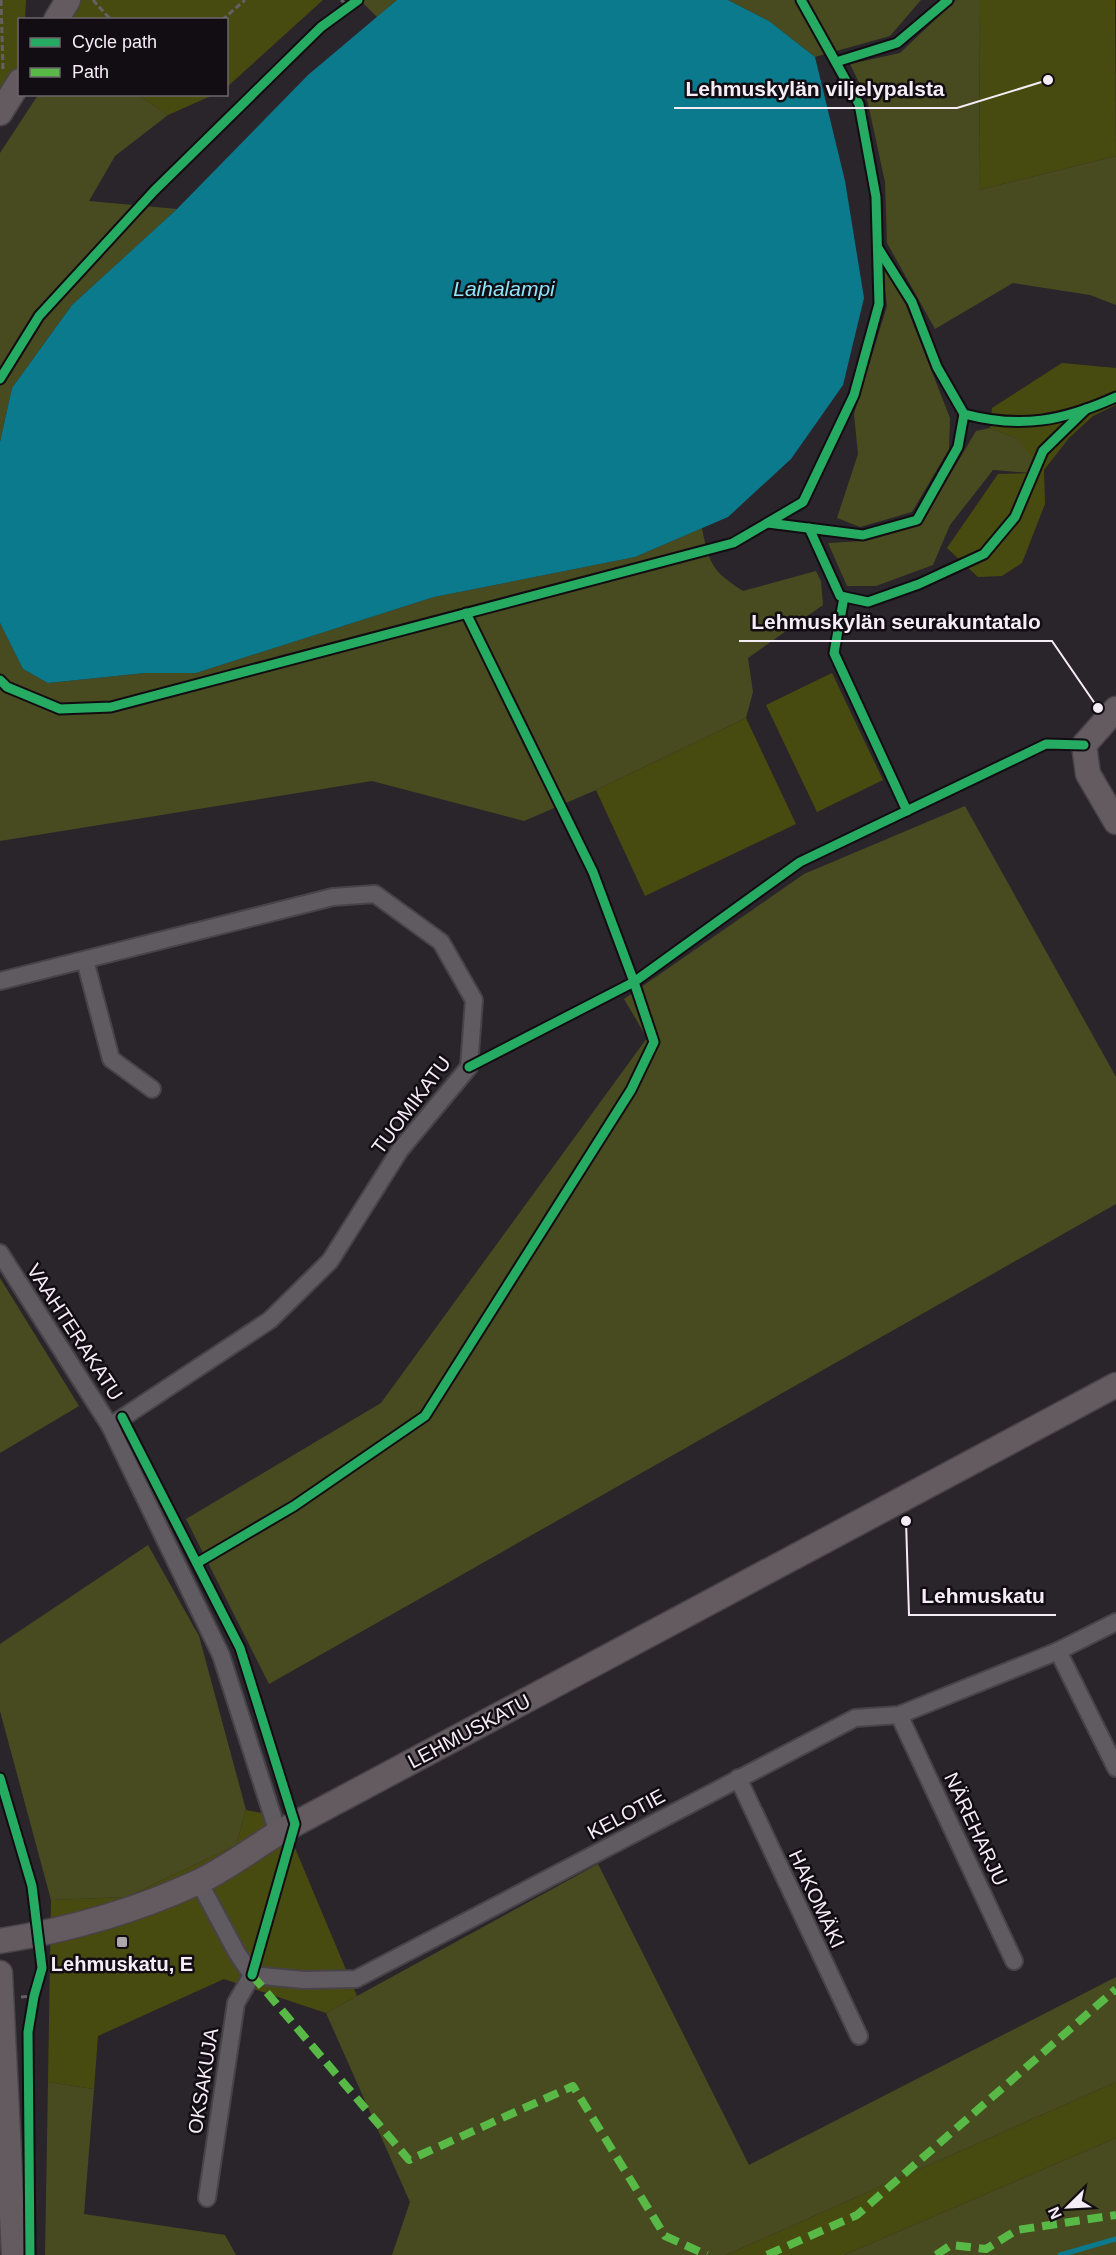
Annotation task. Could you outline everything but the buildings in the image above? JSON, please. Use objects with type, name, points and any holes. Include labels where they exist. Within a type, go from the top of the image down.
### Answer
[{"type":"street","points":[[57,18],[68,0]]},
{"type":"street","points":[[0,113],[18,84]]},
{"type":"street","points":[[1116,709],[1084,745],[1088,774],[1116,822]]},
{"type":"street","name":"TUOMIKATU","points":[[0,981],[333,897],[375,894],[441,942],[474,1000],[469,1067],[400,1150],[330,1262],[270,1320],[110,1426]]},
{"type":"street","points":[[85,960],[111,1059],[152,1089]]},
{"type":"street","name":"VAAHTERAKATU","points":[[0,1253],[110,1426],[221,1655],[278,1833]]},
{"type":"street","name":"LEHMUSKATU","points":[[0,1941],[48,1933],[114,1916],[199,1882],[278,1833],[1116,1385]]},
{"type":"street","name":"KELOTIE","points":[[252,1974],[304,1980],[356,1979],[855,1718],[899,1715],[1058,1651],[1116,1622]]},
{"type":"street","points":[[1058,1651],[1116,1768]]},
{"type":"street","name":"NÄREHARJU","points":[[899,1715],[1014,1962]]},
{"type":"street","name":"HAKOMÄKI","points":[[738,1779],[859,2037]]},
{"type":"street","points":[[199,1882],[237,1953],[252,1974]]},
{"type":"street","points":[[0,1972],[14,2255]]},
{"type":"street","name":"OKSAKUJA","points":[[207,2198],[236,2003],[252,1974]]},
{"type":"path","points":[[0,74],[4,69],[1,0]]},
{"type":"path","points":[[93,0],[109,18]]},
{"type":"path","points":[[224,18],[245,0]]},
{"type":"path","points":[[340,13],[349,2]]},
{"type":"path","points":[[32,2005],[38,1983]]},
{"type":"shaded area","points":[[0,0],[26,0],[25,18],[18,18],[18,68],[0,97]]},
{"type":"shaded area","points":[[79,0],[323,0],[228,86],[228,18],[73,18]]},
{"type":"shaded area","points":[[980,0],[1115,0],[1116,156],[979,190]]},
{"type":"shaded area","points":[[140,96],[211,96],[168,115]]},
{"type":"shaded area","points":[[1062,363],[1116,368],[1116,405],[1093,416],[1069,438],[1044,470],[1045,504],[1022,563],[1002,576],[978,577],[947,548],[998,474],[1030,473],[1018,439],[990,428],[992,408]]},
{"type":"shaded area","points":[[832,673],[883,780],[817,812],[766,705]]},
{"type":"shaded area","points":[[746,718],[796,824],[645,896],[596,790]]},
{"type":"shaded area","points":[[246,1810],[282,1817],[357,1996],[326,2013],[224,1979],[98,2036],[94,2089],[48,2082],[51,1900],[127,1897],[236,1845]]},
{"type":"shaded area","points":[[1116,2082],[1116,2138],[844,2255],[726,2255]]},
{"type":"green space","points":[[360,0],[397,0],[377,17]]},
{"type":"green space","points":[[728,0],[921,0],[890,36],[815,57],[769,21]]},
{"type":"green space","points":[[956,0],[980,0],[979,190],[1116,156],[1116,305],[1090,295],[1013,283],[935,329],[887,243],[885,182],[867,99],[850,64],[900,53]]},
{"type":"green space","points":[[37,96],[140,96],[168,115],[115,156],[89,201],[177,209],[72,305],[12,388],[0,442],[0,153]]},
{"type":"green space","points":[[882,265],[905,303],[950,418],[949,449],[912,512],[860,527],[837,518],[858,454],[854,414],[887,306]]},
{"type":"green space","points":[[990,428],[1018,439],[1034,461],[1030,473],[993,470],[950,525],[933,565],[876,586],[847,586],[828,543],[862,541],[922,522],[976,431]]},
{"type":"green space","points":[[702,528],[707,550],[714,566],[724,578],[743,591],[816,571],[821,581],[823,605],[748,658],[753,692],[746,718],[596,790],[524,821],[372,781],[0,841],[0,623],[23,669],[48,683],[145,673],[196,673],[434,597],[635,557]]},
{"type":"green space","points":[[965,806],[1116,1077],[1116,1204],[269,1684],[186,1519],[381,1403],[647,1038],[624,999],[804,874]]},
{"type":"green space","points":[[0,1278],[79,1406],[0,1453]]},
{"type":"green space","points":[[148,1545],[199,1636],[246,1810],[236,1845],[127,1897],[51,1900],[0,1711],[0,1644]]},
{"type":"green space","points":[[598,1864],[749,2165],[1116,1977],[1116,2082],[726,2255],[392,2255],[410,2202],[326,2013]]},
{"type":"green space","points":[[48,2082],[94,2089],[84,2214],[225,2235],[236,2255],[45,2255]]},
{"type":"green space","points":[[1116,2138],[1116,2255],[844,2255]]},
{"type":"water","name":"Laihalampi","points":[[397,0],[728,0],[769,21],[815,57],[845,181],[864,298],[843,385],[791,459],[728,517],[635,557],[434,597],[196,673],[145,673],[48,683],[23,669],[0,623],[0,442],[12,388],[72,305],[177,209],[308,75]]},
{"type":"waterway","points":[[1060,2255],[1116,2239]]},
{"type":"marked path","points":[[252,1975],[409,2160],[573,2086],[665,2236],[707,2255]]},
{"type":"marked path","points":[[767,2255],[857,2215],[1116,1989]]},
{"type":"marked path","points":[[936,2255],[951,2245],[986,2249],[1017,2230],[1116,2215]]},
{"type":"cycle path","points":[[0,379],[39,316],[154,191],[321,27],[358,0]]},
{"type":"cycle path","points":[[0,680],[7,687],[60,709],[111,707],[733,543],[803,502],[854,395],[879,304],[876,197],[859,104],[801,0]]},
{"type":"cycle path","points":[[836,62],[897,43],[948,0]]},
{"type":"cycle path","points":[[878,248],[912,302],[937,367],[964,414],[1004,421],[1042,420],[1078,412],[1116,397]]},
{"type":"cycle path","points":[[809,528],[840,596],[868,602],[919,584],[984,554],[1015,517],[1043,451],[1086,409]]},
{"type":"cycle path","points":[[768,523],[863,535],[917,520],[958,447],[964,414]]},
{"type":"cycle path","points":[[844,597],[834,653],[907,811]]},
{"type":"cycle path","points":[[466,613],[593,872],[634,982],[469,1067]]},
{"type":"cycle path","points":[[197,1563],[294,1506],[425,1416],[631,1090],[654,1042],[634,982],[800,862],[1046,744],[1084,745]]},
{"type":"cycle path","points":[[122,1417],[240,1648],[295,1824],[252,1975]]},
{"type":"cycle path","points":[[0,1778],[32,1886],[42,1968],[34,1996],[28,2032],[30,2255]]},
{"type":"place","name":"Lehmuskylän viljelypalsta","points":[[1048,80]]},
{"type":"place","name":"Lehmuskylän seurakuntatalo","points":[[1098,708]]},
{"type":"place","name":"Lehmuskatu","points":[[906,1521]]},
{"type":"place","name":"Lehmuskatu, E","points":[[122,1942]]}]
